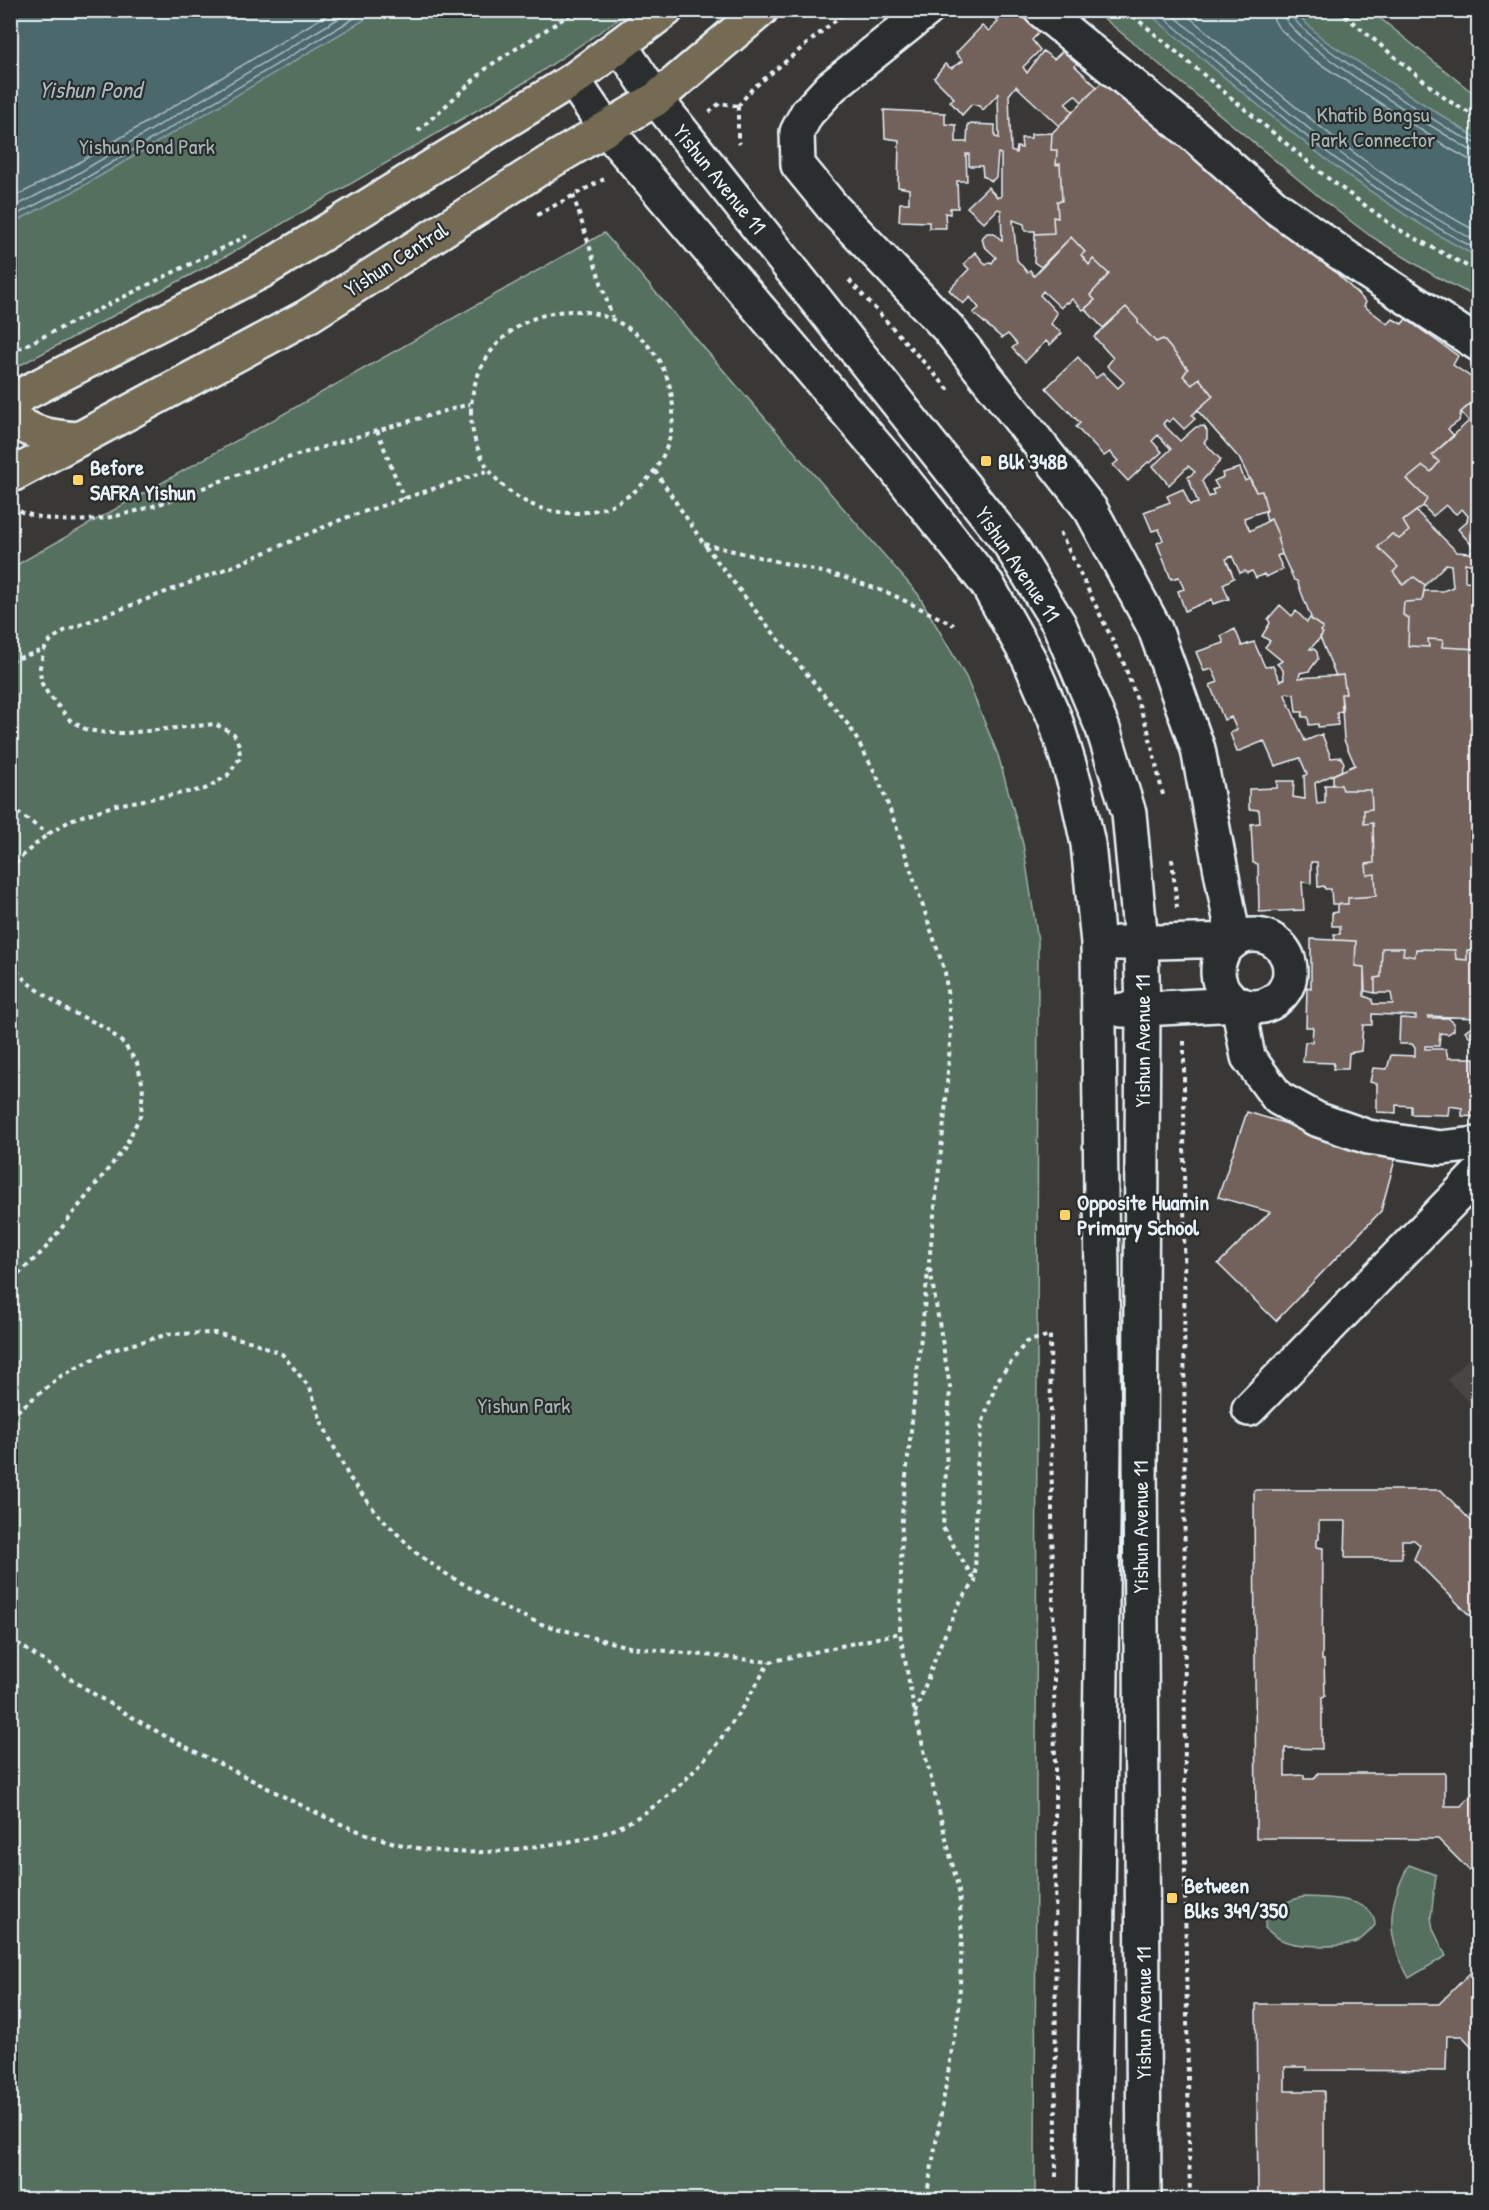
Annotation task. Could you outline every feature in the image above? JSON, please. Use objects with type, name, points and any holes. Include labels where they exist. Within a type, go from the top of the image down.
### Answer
[{"type":"main road","points":[[10,401],[262,271],[573,80],[666,10]]},
{"type":"main road","name":"Yishun Central","points":[[10,476],[308,316],[550,161],[607,130],[656,99],[761,10]]},
{"type":"main road","points":[[10,415],[19,424],[45,437],[78,439]]},
{"type":"street","points":[[927,10],[831,87],[807,113],[797,132],[798,165],[834,209],[948,328],[1091,510],[1155,629],[1198,748],[1234,940]]},
{"type":"street","points":[[1041,10],[1195,136],[1274,206],[1360,267],[1479,344]]},
{"type":"street","name":"Yishun Avenue 11","points":[[620,45],[656,99],[1009,543],[1059,624],[1103,729],[1129,813],[1141,942],[1143,1010],[1140,1447],[1144,2199]]},
{"type":"street","name":"Yishun Avenue 11","points":[[573,80],[607,130],[892,466],[987,584],[1029,659],[1055,719],[1068,762],[1088,844],[1098,943],[1104,1445],[1094,2199]]},
{"type":"street","points":[[1099,1011],[1238,1004],[1250,1007],[1274,1002],[1286,987],[1290,969],[1288,956],[1280,946],[1258,934],[1246,935],[1234,940],[1226,947],[1217,967],[1222,988],[1238,1004],[1248,1057],[1278,1098],[1316,1119],[1368,1137],[1440,1148],[1479,1144]]},
{"type":"street","points":[[1098,943],[1234,940]]},
{"type":"street","points":[[1249,1409],[1479,1174]]},
{"type":"path","points":[[413,135],[489,66],[577,10]]},
{"type":"path","points":[[738,106],[752,89],[848,10]]},
{"type":"path","points":[[1126,10],[1325,176],[1396,228],[1479,272]]},
{"type":"path","points":[[1338,10],[1447,100],[1479,118]]},
{"type":"path","points":[[573,195],[612,318]]},
{"type":"path","points":[[10,353],[256,231]]},
{"type":"path","points":[[580,310],[612,318],[640,336],[662,363],[672,395],[673,428],[655,471],[644,484],[620,502],[591,512],[561,513],[532,506],[506,489],[487,471],[473,436],[470,404],[477,373],[494,346],[518,325],[548,313],[580,310]]},
{"type":"path","points":[[10,508],[35,517],[54,520],[83,521],[121,515],[261,466],[470,404]]},
{"type":"path","points":[[377,430],[404,499]]},
{"type":"path","points":[[10,871],[24,854],[48,834],[74,819],[116,805],[206,789],[227,776],[240,758],[239,745],[234,734],[215,724],[126,733],[87,730],[70,720],[41,682],[40,667],[44,650],[51,640],[64,631],[236,565],[345,518],[487,471]]},
{"type":"path","points":[[655,471],[704,544],[850,727],[877,776],[945,972],[951,1029],[945,1113],[902,1514],[900,1633],[915,1714],[959,1891],[962,1937],[959,2009],[926,2199]]},
{"type":"path","points":[[704,544],[843,577],[891,594],[954,625]]},
{"type":"path","points":[[10,661],[44,650]]},
{"type":"path","points":[[10,807],[48,834]]},
{"type":"path","points":[[10,964],[28,983],[67,1010],[105,1027],[124,1044],[137,1063],[143,1086],[141,1114],[124,1149],[44,1251],[10,1282]]},
{"type":"path","points":[[929,1264],[950,1387],[943,1528],[975,1582]]},
{"type":"path","points":[[10,1417],[61,1376],[109,1351],[169,1334],[215,1334],[253,1342],[282,1354],[310,1388],[321,1421],[349,1477],[383,1519],[415,1551],[443,1572],[506,1609],[544,1625],[629,1647],[769,1662],[900,1633]]},
{"type":"path","points":[[915,1714],[941,1643],[961,1600],[975,1582],[976,1466],[982,1424],[997,1381],[1026,1342],[1050,1335],[1055,1779],[1056,2188]]},
{"type":"path","points":[[10,1638],[152,1729],[320,1814],[389,1841],[471,1854],[501,1852],[585,1839],[615,1828],[639,1815],[667,1796],[688,1776],[725,1733],[751,1695],[769,1662]]},
{"type":"shaded area","points":[[1478,1349],[1478,1411],[1447,1380]]},
{"type":"green space","name":"Yishun Pond Park","points":[[11,11],[631,11],[527,81],[230,254],[11,370]]},
{"type":"green space","name":"Khatib Bongsu Park Connector","points":[[1095,11],[1371,11],[1478,97],[1478,298],[1435,276],[1369,235],[1328,204]]},
{"type":"green space","name":"Yishun Park","points":[[604,233],[918,594],[966,677],[998,755],[1023,844],[1038,941],[1035,2199],[11,2199],[11,568]]},
{"type":"green space","points":[[1409,1865],[1436,1875],[1431,1917],[1433,1929],[1446,1956],[1409,1978],[1396,1949],[1392,1922],[1396,1894]]},
{"type":"green space","points":[[1303,1897],[1335,1899],[1357,1904],[1372,1916],[1375,1925],[1358,1941],[1332,1946],[1291,1943],[1278,1938],[1265,1928],[1266,1915],[1270,1911],[1283,1903]]},
{"type":"water","name":"Yishun Pond","points":[[11,10],[379,11],[78,189],[11,224]]},
{"type":"water","points":[[1146,11],[1293,11],[1324,40],[1478,139],[1478,257],[1389,204],[1305,143]]},
{"type":"building","points":[[995,10],[1016,10],[1027,20],[1030,16],[1044,27],[1032,40],[1040,50],[1023,67],[1027,73],[1043,51],[1054,59],[1065,49],[1078,60],[1075,66],[1097,87],[1082,102],[1075,95],[1065,103],[1073,112],[1059,126],[1016,86],[1009,95],[1011,151],[1016,153],[1017,147],[1022,148],[1021,138],[1031,138],[1031,134],[1052,133],[1051,150],[1057,150],[1056,165],[1060,164],[1062,201],[1057,201],[1058,218],[1053,217],[1054,233],[1035,234],[1035,231],[1025,231],[1024,224],[1013,220],[1017,260],[1027,272],[1030,270],[1034,276],[1071,237],[1085,252],[1081,255],[1089,265],[1093,259],[1109,274],[1090,295],[1095,300],[1083,310],[1072,299],[1061,308],[1043,291],[1040,295],[1057,313],[1051,324],[1062,333],[1050,345],[1046,341],[1025,362],[1012,348],[1017,344],[1008,334],[1002,338],[973,313],[979,308],[970,297],[963,304],[949,290],[969,269],[964,264],[975,252],[986,265],[992,263],[996,257],[984,246],[982,238],[987,233],[994,233],[1002,241],[1001,210],[998,209],[984,223],[967,207],[988,187],[997,197],[1001,197],[1001,154],[998,153],[996,177],[992,181],[983,176],[982,166],[969,166],[969,154],[966,154],[967,181],[957,181],[958,208],[950,208],[950,214],[945,213],[946,228],[929,228],[929,222],[899,221],[900,203],[909,203],[909,189],[898,187],[899,140],[885,138],[884,110],[945,113],[945,124],[956,125],[956,142],[967,142],[968,124],[995,125],[995,137],[999,138],[998,94],[983,110],[972,104],[962,115],[950,101],[954,98],[934,78],[945,64],[951,68],[963,61],[956,53],[982,26],[989,31],[998,22],[991,14]]},
{"type":"building","points":[[1103,70],[1323,260],[1366,302],[1364,306],[1388,324],[1393,319],[1402,324],[1406,319],[1458,356],[1453,365],[1478,382],[1478,393],[1473,402],[1461,412],[1459,421],[1448,429],[1454,436],[1432,455],[1439,462],[1431,472],[1423,466],[1407,479],[1427,499],[1423,506],[1403,521],[1409,531],[1399,539],[1392,534],[1378,547],[1398,567],[1393,572],[1403,585],[1414,577],[1425,585],[1422,601],[1404,602],[1403,615],[1409,618],[1408,646],[1429,647],[1428,639],[1443,640],[1442,647],[1478,649],[1478,951],[1467,950],[1467,960],[1456,959],[1455,950],[1416,949],[1415,957],[1403,955],[1404,948],[1382,948],[1381,977],[1375,978],[1375,993],[1365,991],[1364,967],[1355,966],[1356,941],[1335,940],[1334,934],[1340,934],[1340,926],[1332,926],[1332,913],[1338,912],[1338,904],[1348,904],[1348,898],[1376,896],[1375,874],[1367,875],[1366,864],[1374,863],[1373,823],[1364,824],[1364,810],[1372,809],[1371,790],[1343,790],[1341,785],[1333,784],[1333,775],[1355,765],[1344,740],[1341,694],[1346,694],[1343,675],[1336,676],[1320,637],[1323,633],[1320,631],[1323,628],[1312,620],[1297,581],[1294,580],[1282,554],[1277,538],[1279,537],[1271,519],[1267,521],[1265,513],[1267,510],[1262,491],[1256,492],[1239,458],[1197,410],[1213,396],[1199,378],[1192,385],[1183,376],[1188,369],[1163,339],[1156,342],[1126,307],[1103,328],[1085,309],[1095,300],[1090,295],[1109,274],[1093,259],[1089,265],[1081,255],[1085,252],[1071,237],[1041,267],[1034,262],[1035,234],[1054,233],[1053,217],[1058,218],[1057,201],[1062,201],[1060,164],[1056,165],[1057,150],[1051,150],[1052,133],[1102,82]]},
{"type":"building","points":[[1126,307],[1156,342],[1163,339],[1188,369],[1183,376],[1192,385],[1199,378],[1213,396],[1192,415],[1195,419],[1184,429],[1173,418],[1169,422],[1166,420],[1163,424],[1180,441],[1196,427],[1204,426],[1207,439],[1204,442],[1221,460],[1202,481],[1209,497],[1214,494],[1212,490],[1218,488],[1214,481],[1223,477],[1222,473],[1240,468],[1245,481],[1250,478],[1256,492],[1262,491],[1267,510],[1244,518],[1250,531],[1271,519],[1279,537],[1277,538],[1282,554],[1277,556],[1283,569],[1266,577],[1264,574],[1256,578],[1252,571],[1240,573],[1232,556],[1226,559],[1234,578],[1223,584],[1229,599],[1213,604],[1212,599],[1185,611],[1178,591],[1184,589],[1179,577],[1171,579],[1157,543],[1163,540],[1159,529],[1152,531],[1144,512],[1170,502],[1167,496],[1183,489],[1190,505],[1198,503],[1188,477],[1195,472],[1188,466],[1169,485],[1153,466],[1171,449],[1158,435],[1152,441],[1162,452],[1128,481],[1113,465],[1118,461],[1110,452],[1104,456],[1076,427],[1080,423],[1046,388],[1078,357],[1096,378],[1103,373],[1118,388],[1124,382],[1107,366],[1113,358],[1094,337]]},
{"type":"building","points":[[1478,397],[1478,505],[1476,507],[1478,509],[1478,560],[1473,565],[1465,563],[1465,581],[1478,582],[1478,649],[1442,647],[1443,640],[1428,639],[1429,647],[1408,646],[1409,618],[1403,615],[1404,602],[1422,601],[1424,591],[1443,591],[1453,587],[1451,565],[1446,564],[1425,585],[1414,577],[1403,585],[1393,572],[1398,567],[1378,547],[1392,534],[1399,539],[1409,531],[1403,521],[1416,511],[1457,552],[1470,553],[1475,549],[1458,529],[1467,521],[1468,516],[1462,509],[1456,514],[1446,505],[1433,516],[1423,506],[1427,499],[1407,479],[1423,466],[1431,472],[1439,462],[1432,455],[1469,421],[1461,412]]},
{"type":"building","points":[[1280,605],[1292,616],[1296,611],[1307,622],[1310,618],[1323,628],[1320,631],[1323,633],[1320,638],[1310,649],[1317,652],[1318,659],[1309,671],[1300,673],[1299,678],[1343,675],[1346,694],[1341,694],[1343,711],[1337,712],[1338,725],[1318,727],[1318,724],[1309,725],[1308,717],[1302,717],[1303,712],[1296,712],[1294,694],[1285,695],[1305,741],[1322,734],[1331,758],[1341,757],[1344,763],[1341,771],[1315,783],[1317,804],[1325,803],[1325,785],[1341,785],[1343,790],[1371,790],[1372,809],[1364,810],[1364,824],[1373,823],[1374,863],[1366,864],[1367,875],[1375,874],[1376,896],[1348,898],[1348,904],[1332,904],[1331,889],[1325,889],[1324,886],[1318,887],[1317,862],[1311,862],[1311,883],[1302,882],[1304,910],[1259,912],[1258,864],[1253,863],[1251,824],[1260,823],[1259,810],[1249,809],[1249,789],[1277,788],[1277,781],[1294,781],[1293,797],[1305,799],[1304,776],[1307,774],[1300,758],[1275,766],[1264,741],[1237,752],[1230,733],[1237,730],[1231,717],[1224,720],[1210,685],[1218,682],[1212,669],[1204,671],[1196,652],[1224,643],[1221,636],[1235,629],[1242,646],[1254,642],[1265,667],[1273,666],[1280,681],[1284,679],[1283,670],[1277,664],[1282,661],[1265,647],[1270,641],[1262,636],[1270,623],[1268,619]]},
{"type":"building","points":[[1311,939],[1356,941],[1355,966],[1364,967],[1364,996],[1372,999],[1373,1004],[1393,1004],[1391,993],[1375,993],[1375,978],[1381,977],[1382,948],[1404,948],[1403,955],[1415,957],[1416,949],[1455,950],[1456,959],[1467,960],[1467,950],[1478,951],[1478,997],[1474,1002],[1475,1007],[1478,1007],[1478,1047],[1465,1031],[1477,1022],[1477,1018],[1428,1016],[1428,1018],[1448,1018],[1454,1023],[1454,1030],[1448,1034],[1440,1033],[1439,1046],[1425,1046],[1425,1049],[1446,1049],[1448,1058],[1474,1058],[1474,1072],[1478,1072],[1478,1117],[1462,1116],[1462,1108],[1449,1106],[1448,1115],[1411,1114],[1411,1106],[1396,1105],[1396,1113],[1377,1112],[1377,1084],[1370,1082],[1373,1068],[1387,1069],[1391,1055],[1415,1056],[1415,1048],[1412,1044],[1399,1044],[1400,1018],[1416,1019],[1416,1016],[1372,1014],[1372,1025],[1363,1025],[1361,1051],[1349,1053],[1348,1069],[1333,1069],[1334,1063],[1303,1062],[1305,1042],[1312,1042],[1313,1027],[1306,1027],[1307,987],[1311,988]]},
{"type":"building","points":[[1247,1112],[1396,1156],[1381,1211],[1276,1321],[1218,1264],[1270,1212],[1218,1197]]},
{"type":"building","points":[[1254,1490],[1441,1490],[1478,1528],[1478,1624],[1414,1559],[1420,1545],[1414,1540],[1402,1540],[1402,1558],[1345,1558],[1346,1521],[1319,1521],[1317,1547],[1323,1548],[1322,1660],[1324,1660],[1325,1696],[1322,1697],[1322,1749],[1285,1748],[1285,1776],[1304,1775],[1304,1779],[1314,1779],[1318,1773],[1445,1773],[1445,1806],[1461,1806],[1478,1788],[1478,1879],[1438,1839],[1256,1838]]},
{"type":"building","points":[[1478,1965],[1478,2053],[1462,2036],[1447,2036],[1446,2071],[1306,2070],[1306,2067],[1285,2067],[1285,2091],[1324,2091],[1324,2200],[1258,2200],[1256,2004],[1439,2004]]},
{"type":"place","name":"Blk 348B","points":[[986,461]]},
{"type":"place","name":"Before SAFRA Yishun","points":[[78,480]]},
{"type":"place","name":"Opposite Huamin Primary School","points":[[1065,1215]]},
{"type":"place","name":"Between Blks 349/350","points":[[1172,1898]]}]
